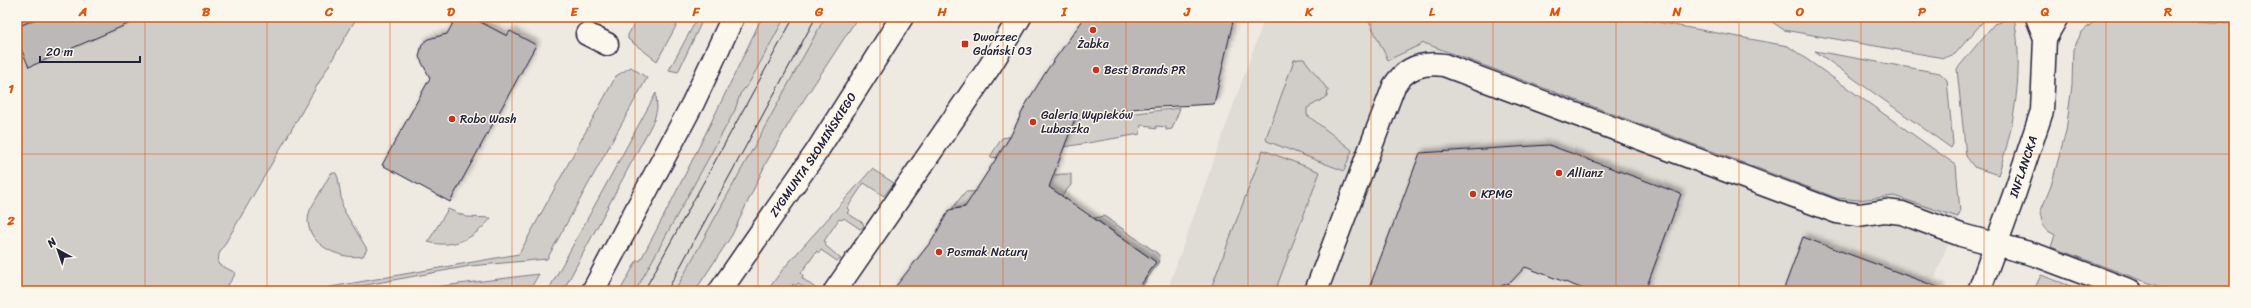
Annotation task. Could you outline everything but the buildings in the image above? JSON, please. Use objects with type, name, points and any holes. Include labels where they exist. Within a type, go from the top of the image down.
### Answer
[{"type":"main road","points":[[593,291],[693,103],[733,17]]},
{"type":"main road","name":"ZYGMUNTA SŁOMIŃSKIEGO","points":[[720,291],[817,151],[902,17]]},
{"type":"main road","points":[[835,291],[990,66],[1020,17]]},
{"type":"main road","name":"INFLANCKA","points":[[1979,291],[2042,111],[2045,38],[2037,17]]},
{"type":"main road","name":"INFLANCKA","points":[[2045,38],[2057,17]]},
{"type":"main road","points":[[587,34],[607,44]]},
{"type":"main road","points":[[1316,291],[1394,86],[1407,70],[1431,63],[1444,65],[1837,212],[1858,215],[1885,211],[1902,213],[1961,235],[2036,255],[2131,291]]},
{"type":"shaded area","points":[[17,17],[357,17],[219,254],[218,264],[236,273],[224,291],[17,291]]},
{"type":"shaded area","points":[[638,17],[681,17],[657,61],[628,39],[628,35]]},
{"type":"shaded area","points":[[698,17],[704,17],[678,72],[669,70]]},
{"type":"shaded area","points":[[762,17],[785,17],[749,83],[740,94],[735,110],[636,290],[620,291],[637,260],[640,261],[672,201]]},
{"type":"shaded area","points":[[785,17],[825,17],[675,291],[635,291],[735,110],[740,94],[749,83]]},
{"type":"shaded area","points":[[825,17],[858,17],[792,118],[766,163],[732,235],[695,291],[675,291]]},
{"type":"shaded area","points":[[1265,17],[1423,17],[1960,212],[1930,291],[1167,291]]},
{"type":"shaded area","points":[[1367,17],[1630,17],[1788,46],[1956,165],[1960,212],[1958,217],[1894,196],[1859,200],[1837,198],[1424,43],[1388,60]]},
{"type":"shaded area","points":[[1709,17],[1745,17],[1745,20],[1743,23]]},
{"type":"shaded area","points":[[1765,17],[1987,17],[1955,54],[1944,58],[1784,30]]},
{"type":"shaded area","points":[[2014,17],[2018,57],[2016,97],[2009,136],[1998,175],[1974,167],[1966,156],[1957,69],[1994,24]]},
{"type":"shaded area","points":[[2099,17],[2234,23],[2234,291],[2171,291],[2051,247],[2055,235],[2048,231],[2043,225],[2040,213],[2051,186],[2066,131],[2072,85],[2073,49],[2082,32]]},
{"type":"shaded area","points":[[1815,51],[1940,73],[1947,80],[1953,144],[1951,148]]},
{"type":"shaded area","points":[[1304,59],[1328,90],[1327,97],[1307,108],[1307,115],[1352,150],[1344,171],[1267,141],[1266,138],[1294,60]]},
{"type":"shaded area","points":[[631,67],[647,78],[547,259],[470,266],[333,291],[308,291],[519,254],[616,76]]},
{"type":"shaded area","points":[[656,93],[657,109],[654,120],[563,291],[548,291]]},
{"type":"shaded area","points":[[1180,108],[1172,129],[1166,130],[1166,127],[1156,126],[1156,129],[1151,128],[1151,126],[1141,125],[1140,134],[1000,158],[990,157],[1002,138],[1071,127],[1075,120]]},
{"type":"shaded area","points":[[1263,150],[1320,172],[1275,291],[1210,291]]},
{"type":"shaded area","points":[[872,169],[894,183],[884,196],[864,183],[847,208],[849,210],[847,213],[863,223],[864,227],[860,229],[844,218],[842,220],[839,219],[824,241],[826,242],[825,245],[841,259],[837,261],[821,250],[819,253],[817,251],[801,273],[803,275],[802,278],[819,291],[809,291],[798,283],[796,286],[793,284],[789,291],[767,291],[783,269]]},
{"type":"shaded area","points":[[331,173],[336,173],[338,178],[343,209],[367,249],[363,256],[353,257],[332,252],[315,239],[310,231],[308,221],[310,210]]},
{"type":"shaded area","points":[[1071,174],[1071,185],[1062,196],[1056,192],[1018,198],[1019,180]]},
{"type":"shaded area","points":[[997,191],[997,201],[952,209],[965,192]]},
{"type":"shaded area","points":[[448,209],[467,217],[491,218],[478,231],[463,240],[447,244],[428,242]]},
{"type":"shaded area","points":[[1104,216],[1157,253],[1160,257],[1158,263],[1141,288],[1139,287],[1156,262],[1094,218]]},
{"type":"shaded area","points":[[539,274],[529,291],[403,291]]},
{"type":"shaded area","points":[[2041,275],[2084,291],[2049,291],[2036,286]]},
{"type":"tram line","points":[[644,291],[794,17]]},
{"type":"tram line","points":[[667,291],[816,17]]},
{"type":"place","name":"Żabka","points":[[1093,30]]},
{"type":"place","name":"Dworzec Gdański 03","points":[[965,44]]},
{"type":"place","name":"Best Brands PR","points":[[1096,70]]},
{"type":"place","name":"Robo Wash","points":[[452,119]]},
{"type":"place","name":"Galeria Wypieków Lubaszka","points":[[1033,122]]},
{"type":"place","name":"Allianz","points":[[1559,173]]},
{"type":"place","name":"KPMG","points":[[1473,194]]},
{"type":"place","name":"Posmak Natury","points":[[939,252]]}]
